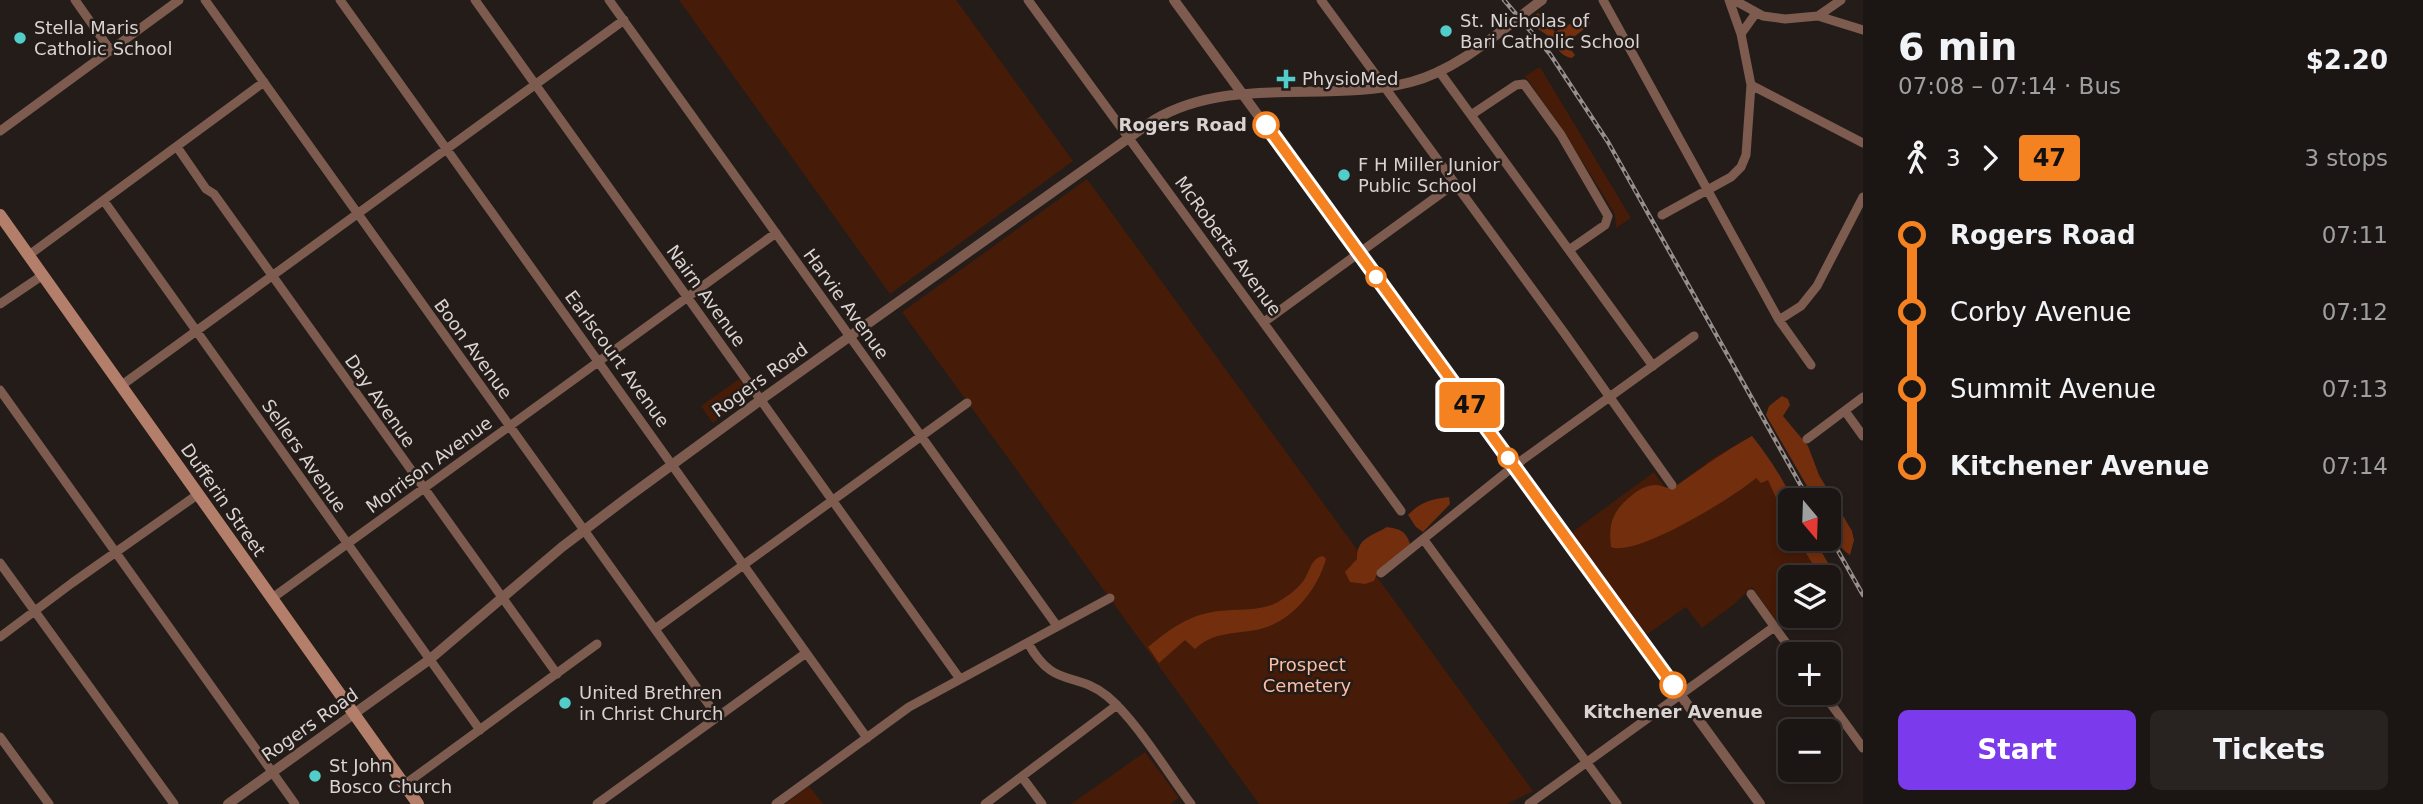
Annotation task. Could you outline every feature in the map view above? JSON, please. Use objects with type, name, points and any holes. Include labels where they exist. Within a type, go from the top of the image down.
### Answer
[{"type":"main road","name":"Dufferin Street","points":[[0,215],[418,804]]},
{"type":"street","points":[[75,0],[111,51]]},
{"type":"street","points":[[0,131],[179,0]]},
{"type":"street","name":"Boon Avenue","points":[[205,0],[717,716]]},
{"type":"street","name":"Earlscourt Avenue","points":[[340,0],[867,738]]},
{"type":"street","name":"Nairn Avenue","points":[[475,0],[960,680]]},
{"type":"street","name":"Harvie Avenue","points":[[609,0],[1057,626]]},
{"type":"street","name":"McRoberts Avenue","points":[[1028,0],[1401,511]]},
{"type":"street","points":[[1174,0],[1760,804]]},
{"type":"street","points":[[1321,0],[1672,485]]},
{"type":"street","name":"Rogers Road","points":[[228,804],[429,660],[584,530],[672,464],[1128,136],[1165,113],[1209,98],[1383,87],[1414,81],[1439,71],[1475,49],[1542,0]]},
{"type":"street","points":[[1603,0],[1779,320],[1811,365]]},
{"type":"street","points":[[1662,215],[1737,173],[1744,162],[1751,85],[1731,0]]},
{"type":"street","points":[[1731,0],[1756,13],[1784,19],[1818,16],[1863,30]]},
{"type":"street","points":[[1818,16],[1841,0]]},
{"type":"street","points":[[1741,34],[1756,13]]},
{"type":"street","points":[[122,385],[624,20]]},
{"type":"street","points":[[1439,71],[1653,366]]},
{"type":"street","points":[[29,255],[264,82]]},
{"type":"street","points":[[1471,115],[1516,85],[1524,85],[1532,92],[1561,135],[1608,216],[1605,225],[1569,250]]},
{"type":"street","points":[[1751,85],[1863,143]]},
{"type":"street","name":"Day Avenue","points":[[177,147],[206,189],[214,194],[557,674]]},
{"type":"street","points":[[1264,322],[1454,184]]},
{"type":"street","points":[[1779,320],[1801,306],[1813,293],[1863,197]]},
{"type":"street","name":"Sellers Avenue","points":[[104,201],[480,730]]},
{"type":"street","name":"Morrison Avenue","points":[[271,599],[776,233]]},
{"type":"street","points":[[0,304],[43,275]]},
{"type":"street","points":[[1381,573],[1514,466],[1694,336]]},
{"type":"street","points":[[0,390],[295,804]]},
{"type":"street","points":[[1807,439],[1863,397]]},
{"type":"street","points":[[655,629],[967,404]]},
{"type":"street","points":[[1845,411],[1863,436]]},
{"type":"street","points":[[0,638],[197,495]]},
{"type":"street","points":[[1424,540],[1617,804]]},
{"type":"street","points":[[0,563],[174,804]]},
{"type":"street","points":[[1751,594],[1785,642]]},
{"type":"street","points":[[776,804],[909,707],[1110,598]]},
{"type":"street","points":[[1529,804],[1774,627]]},
{"type":"street","points":[[1028,643],[1049,671],[1100,691],[1117,705],[1191,804]]},
{"type":"street","points":[[404,785],[597,645]]},
{"type":"street","points":[[597,804],[806,653]]},
{"type":"street","points":[[985,804],[1117,705]]},
{"type":"street","points":[[1832,705],[1863,748]]},
{"type":"street","points":[[0,737],[49,804]]},
{"type":"street","points":[[1022,777],[1042,804]]},
{"type":"green space","points":[[679,0],[956,0],[1073,161],[890,294]]},
{"type":"green space","points":[[1540,67],[1631,218],[1616,228],[1615,214],[1559,124],[1525,76]]},
{"type":"green space","name":"Prospect Cemetery","points":[[1087,179],[1533,791],[1507,804],[1259,804],[902,312]]},
{"type":"green space","points":[[739,379],[749,397],[713,423],[701,406]]},
{"type":"green space","points":[[1752,436],[1781,488],[1778,488],[1778,551],[1813,551],[1820,565],[1778,565],[1778,624],[1752,587],[1702,628],[1686,607],[1646,635],[1571,533],[1654,472],[1666,489],[1675,487],[1713,458]]},
{"type":"green space","points":[[1145,752],[1179,798],[1170,804],[1071,804]]},
{"type":"green space","points":[[809,786],[823,804],[785,804]]},
{"type":"shaded area","points":[[1538,13],[1555,32],[1585,16],[1590,23],[1588,26],[1566,43],[1575,55],[1572,58],[1563,55],[1547,35],[1528,20]]},
{"type":"shaded area","points":[[1782,396],[1788,399],[1790,405],[1783,416],[1808,446],[1827,488],[1808,488],[1766,415],[1769,406]]},
{"type":"shaded area","points":[[1752,436],[1786,488],[1778,488],[1778,502],[1768,480],[1761,483],[1756,478],[1708,511],[1662,535],[1623,548],[1611,547],[1613,518],[1634,494],[1652,485],[1668,488],[1676,486]]},
{"type":"shaded area","points":[[1449,497],[1450,504],[1423,532],[1408,515],[1427,502]]},
{"type":"shaded area","points":[[1841,512],[1854,540],[1850,555],[1841,546]]},
{"type":"shaded area","points":[[1387,527],[1404,533],[1410,544],[1407,549],[1388,562],[1374,581],[1365,584],[1350,582],[1345,572],[1357,559],[1362,542]]},
{"type":"shaded area","points":[[1805,551],[1821,551],[1829,565],[1813,565]]},
{"type":"shaded area","points":[[1323,556],[1326,559],[1322,571],[1309,594],[1280,621],[1268,627],[1209,639],[1195,649],[1185,640],[1159,663],[1148,647],[1172,628],[1199,615],[1274,604],[1298,587],[1313,562]]},
{"type":"railway","points":[[1504,0],[1550,54],[1608,142],[1802,488]]},
{"type":"railway","points":[[1838,551],[1863,595]]},
{"type":"bus line","name":"47","points":[[1266,125],[1673,685]]},
{"type":"place","name":"St. Nicholas of Bari Catholic School","points":[[1446,31]]},
{"type":"place","name":"Stella Maris Catholic School","points":[[20,38]]},
{"type":"place","name":"PhysioMed","points":[[1286,79]]},
{"type":"place","name":"Rogers Road","points":[[1266,125]]},
{"type":"place","name":"F H Miller Junior Public School","points":[[1344,175]]},
{"type":"place","name":"Kitchener Avenue","points":[[1673,685]]},
{"type":"place","name":"United Brethren in Christ Church","points":[[565,703]]},
{"type":"place","name":"St John Bosco Church","points":[[315,776]]}]
